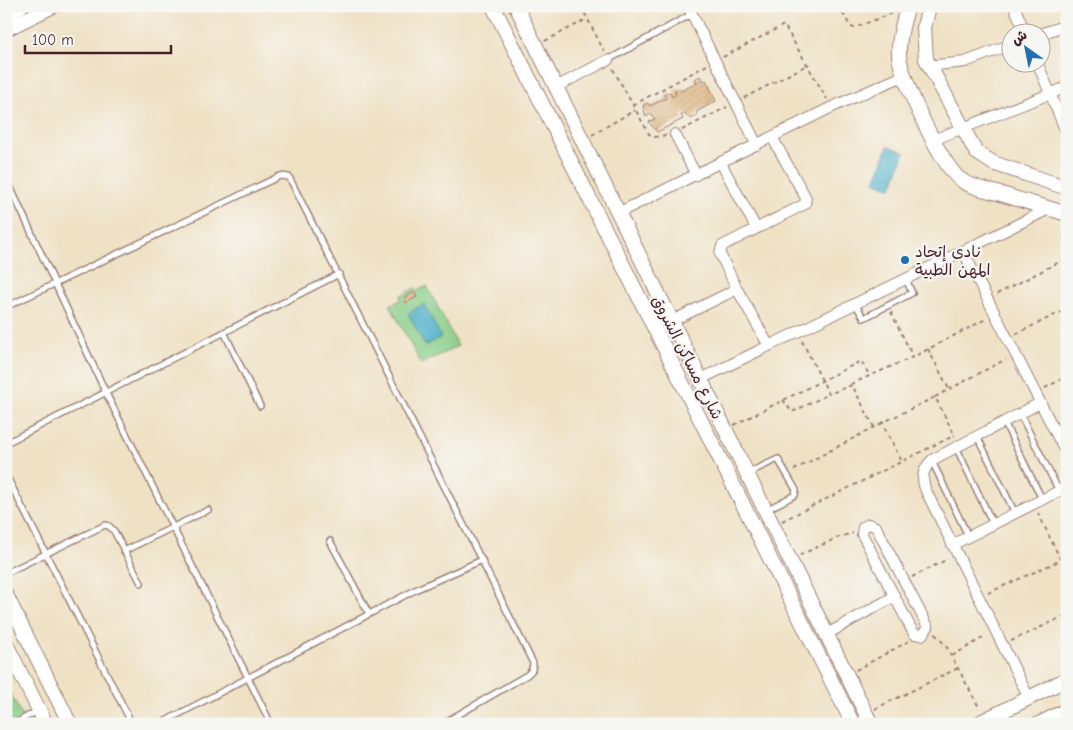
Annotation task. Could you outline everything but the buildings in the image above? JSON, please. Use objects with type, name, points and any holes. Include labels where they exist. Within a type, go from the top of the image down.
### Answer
[{"type":"street","points":[[6,14],[21,6]]},
{"type":"street","points":[[6,29],[53,6]]},
{"type":"street","name":"شارع مساكن الشروق","points":[[493,6],[852,724]]},
{"type":"street","name":"شارع مساكن الشروق","points":[[516,6],[869,719]]},
{"type":"street","points":[[928,6],[923,43],[928,66],[976,152],[986,159],[1067,188]]},
{"type":"street","points":[[1014,6],[1021,22]]},
{"type":"street","points":[[907,8],[898,54],[903,76],[945,163],[961,180],[1067,214]]},
{"type":"street","points":[[690,10],[757,145]]},
{"type":"street","points":[[1050,31],[1067,25]]},
{"type":"street","points":[[928,66],[965,62],[1000,49]]},
{"type":"street","points":[[556,87],[608,60]]},
{"type":"street","points":[[1042,72],[1050,93],[1063,115],[1067,134]]},
{"type":"street","points":[[618,213],[832,108],[903,76]]},
{"type":"street","points":[[934,140],[1067,87]]},
{"type":"street","points":[[675,134],[696,175]]},
{"type":"street","points":[[769,346],[737,288],[720,250],[725,244],[804,205],[806,202],[772,137]]},
{"type":"street","points":[[720,163],[756,228]]},
{"type":"street","points":[[701,379],[1049,209]]},
{"type":"street","points":[[617,255],[628,255],[635,247]]},
{"type":"street","points":[[963,251],[1067,455]]},
{"type":"street","points":[[629,278],[634,269],[646,268]]},
{"type":"street","points":[[672,320],[737,288]]},
{"type":"street","points":[[1029,698],[922,483],[926,466],[932,460],[1040,403]]},
{"type":"street","points":[[952,544],[1063,489]]},
{"type":"street","points":[[869,524],[876,527],[904,581],[925,631],[914,634],[862,534],[862,529],[869,524]]},
{"type":"street","points":[[6,596],[70,724]]},
{"type":"street","points":[[827,634],[895,596]]},
{"type":"street","points":[[6,644],[43,720]]},
{"type":"street","points":[[981,722],[1067,679]]},
{"type":"street","points":[[1039,724],[1067,710]]},
{"type":"street","points":[[1052,717],[1067,722]]},
{"type":"lane","points":[[608,60],[690,10]]},
{"type":"lane","points":[[6,307],[280,176],[286,175],[338,274],[534,666],[527,675],[442,724]]},
{"type":"lane","points":[[6,178],[106,392],[271,724]]},
{"type":"lane","points":[[1067,236],[1067,241]]},
{"type":"lane","points":[[6,443],[338,274]]},
{"type":"lane","points":[[855,304],[864,318],[912,294],[906,279]]},
{"type":"lane","points":[[224,332],[260,406]]},
{"type":"lane","points":[[1019,414],[1063,489]]},
{"type":"lane","points":[[1004,422],[1038,502]]},
{"type":"lane","points":[[977,436],[1014,513]]},
{"type":"lane","points":[[958,446],[993,524]]},
{"type":"lane","points":[[748,474],[777,458],[796,490],[796,494],[766,511]]},
{"type":"lane","points":[[932,460],[968,536]]},
{"type":"lane","points":[[6,475],[132,724]]},
{"type":"lane","points":[[124,552],[172,526],[208,510]]},
{"type":"lane","points":[[6,573],[105,525],[114,531],[141,583]]},
{"type":"lane","points":[[330,541],[369,614]]},
{"type":"lane","points":[[160,724],[417,589],[482,560]]},
{"type":"lane","points":[[14,724],[43,720]]},
{"type":"path","points":[[581,6],[649,134],[659,137],[675,134]]},
{"type":"path","points":[[839,6],[850,26],[854,28],[907,8]]},
{"type":"path","points":[[536,46],[587,19]]},
{"type":"path","points":[[780,26],[784,25],[788,28],[832,108]]},
{"type":"path","points":[[583,141],[635,110]]},
{"type":"path","points":[[988,299],[1067,258]]},
{"type":"path","points":[[888,306],[913,357]]},
{"type":"path","points":[[1008,339],[1067,309]]},
{"type":"path","points":[[783,400],[792,412],[913,357],[996,315]]},
{"type":"path","points":[[798,332],[829,394]]},
{"type":"path","points":[[928,349],[949,389]]},
{"type":"path","points":[[788,474],[874,427],[1016,354]]},
{"type":"path","points":[[726,429],[861,361],[870,376]]},
{"type":"path","points":[[1035,393],[1067,376]]},
{"type":"path","points":[[851,384],[874,427]]},
{"type":"path","points":[[935,397],[955,435],[958,446]]},
{"type":"path","points":[[882,423],[902,461]]},
{"type":"path","points":[[773,525],[955,435]]},
{"type":"path","points":[[1038,502],[1066,571]]},
{"type":"path","points":[[790,560],[839,536],[862,529]]},
{"type":"path","points":[[904,581],[957,555]]},
{"type":"path","points":[[979,598],[1060,560]]},
{"type":"path","points":[[1002,645],[1067,615]]},
{"type":"path","points":[[847,674],[925,631],[941,639],[952,656],[981,722]]},
{"type":"path","points":[[952,656],[995,631]]},
{"type":"path","points":[[869,719],[958,668]]},
{"type":"green space","points":[[427,286],[458,346],[421,364],[390,305],[401,300],[400,296],[415,288],[417,291]]},
{"type":"green space","points":[[6,684],[26,724],[6,724]]},
{"type":"water","points":[[888,146],[905,152],[892,188],[875,182]]},
{"type":"water","points":[[424,304],[441,337],[425,346],[408,313]]},
{"type":"place","name":"نادى إتحاد المهن الطبية","points":[[905,260]]}]
